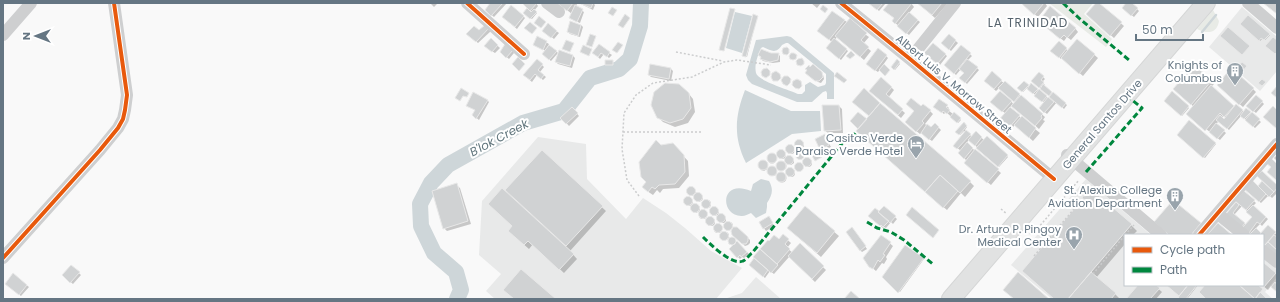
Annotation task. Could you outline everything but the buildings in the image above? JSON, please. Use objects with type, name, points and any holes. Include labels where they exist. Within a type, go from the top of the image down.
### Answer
[{"type":"highway","name":"General Santos Drive","points":[[1069,156],[1194,3]]},
{"type":"highway","name":"General Santos Drive","points":[[940,299],[1206,3]]},
{"type":"highway","name":"General Santos Drive","points":[[951,299],[1051,176]]},
{"type":"street","points":[[3,35],[31,3]]},
{"type":"street","points":[[3,258],[100,150],[118,128],[123,119],[127,95],[114,3]]},
{"type":"street","points":[[467,3],[524,54]]},
{"type":"street","points":[[547,3],[559,12]]},
{"type":"street","name":"Albert Luis V. Morrow Street","points":[[841,3],[1051,176]]},
{"type":"street","points":[[910,59],[956,3]]},
{"type":"street","points":[[1248,3],[1277,28]]},
{"type":"street","points":[[1200,234],[1277,144]]},
{"type":"street","points":[[1069,156],[1159,234]]},
{"type":"street","points":[[1218,214],[1243,234]]},
{"type":"street","points":[[1264,252],[1277,262]]},
{"type":"path","points":[[676,52],[724,62]]},
{"type":"path","points":[[639,196],[627,180],[622,149],[624,113],[636,95],[653,83],[692,77],[724,62],[741,60],[771,65]]},
{"type":"path","points":[[623,132],[703,132]]},
{"type":"path","points":[[1034,256],[1090,188],[1096,193]]},
{"type":"path","points":[[1057,222],[1061,225]]},
{"type":"path","points":[[1126,234],[1136,222]]},
{"type":"path","points":[[1093,274],[1124,236]]},
{"type":"shaded area","points":[[1049,3],[1093,3],[1084,14],[1112,39],[1106,47]]},
{"type":"shaded area","points":[[1242,7],[1277,37],[1277,71],[1260,91],[1209,47]]},
{"type":"shaded area","points":[[1213,10],[1219,21],[1214,31],[1204,32],[1197,29]]},
{"type":"shaded area","points":[[735,12],[752,16],[742,53],[726,48]]},
{"type":"shaded area","points":[[787,36],[791,37],[834,73],[834,99],[827,99],[826,91],[812,102],[797,102],[752,84],[746,75],[756,40]],"holes":[[[788,43],[826,74],[825,85],[818,87],[810,82],[805,85],[805,91],[802,94],[798,94],[768,82],[758,76],[756,73],[756,67],[761,48],[763,47],[776,51],[782,45]]]},
{"type":"shaded area","points":[[745,90],[791,111],[820,111],[821,131],[792,134],[746,163],[737,135],[737,118]]},
{"type":"shaded area","points":[[538,137],[586,144],[587,179],[626,219],[643,198],[666,213],[711,251],[742,268],[716,299],[495,299],[486,291],[501,274],[479,255],[482,201]]},
{"type":"shaded area","points":[[761,179],[769,181],[772,187],[772,192],[767,203],[766,213],[756,218],[751,213],[742,216],[735,215],[730,211],[726,199],[728,193],[741,188],[751,191],[753,184]]},
{"type":"shaded area","name":"Dr. Arturo P. Pingoy Medical Center","points":[[1086,179],[1150,234],[1124,234],[1124,286],[1264,286],[1264,258],[1277,269],[1277,277],[1265,292],[1273,299],[1052,299],[1011,265]]},
{"type":"shaded area","points":[[756,277],[781,299],[724,299],[742,293]]},
{"type":"waterway","name":"B'lok Creek","points":[[457,299],[461,290],[456,272],[434,253],[421,226],[420,204],[431,183],[448,165],[523,123],[564,111],[590,78],[619,69],[630,59],[640,26],[641,3]]},
{"type":"waterway","points":[[1202,32],[1216,15]]},
{"type":"marked path","points":[[1063,3],[1129,60]]},
{"type":"marked path","points":[[1086,172],[1142,108],[1127,96]]},
{"type":"marked path","points":[[703,237],[727,257],[738,262],[744,260],[752,253],[849,135],[854,134],[862,141]]},
{"type":"marked path","points":[[867,222],[877,228],[891,232],[904,240],[934,265]]},
{"type":"cycle path","points":[[3,258],[100,150],[118,128],[123,119],[127,95],[114,3]]},
{"type":"cycle path","points":[[467,3],[524,54]]},
{"type":"cycle path","points":[[841,3],[1054,179]]},
{"type":"cycle path","points":[[1200,234],[1277,144]]},
{"type":"place","name":"Knights of Columbus","points":[[1235,86]]},
{"type":"place","name":"Casitas Verde Paraiso Verde Hotel","points":[[916,159]]},
{"type":"place","name":"St. Alexius College Aviation Department","points":[[1175,211]]},
{"type":"place","name":"Dr. Arturo P. Pingoy Medical Center","points":[[1074,250]]},
{"type":"district","name":"LA TRINIDAD","points":[[1028,23]]}]
